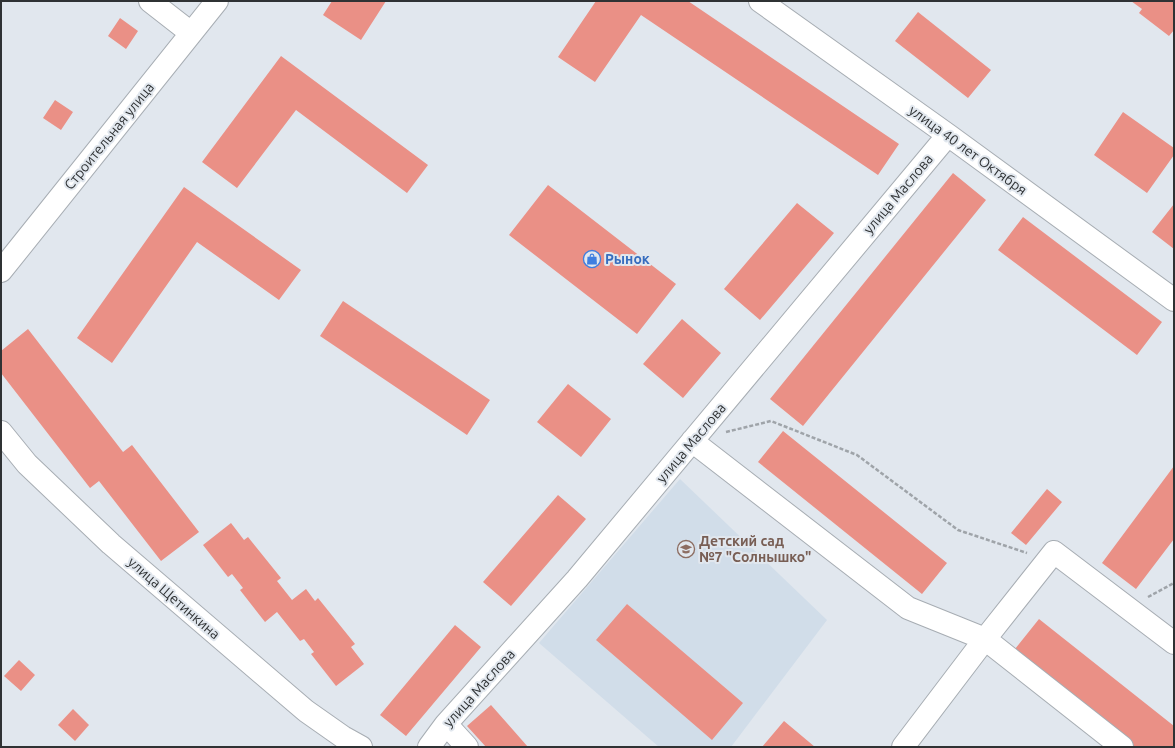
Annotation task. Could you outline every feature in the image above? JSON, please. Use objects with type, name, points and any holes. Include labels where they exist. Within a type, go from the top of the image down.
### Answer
[{"type":"street","points":[[150,1],[191,33]]},
{"type":"street","name":"Строительная улица","points":[[1,271],[217,1]]},
{"type":"street","name":"улица 40 лет Октября","points":[[760,1],[948,135],[1174,300]]},
{"type":"street","name":"улица Маслова","points":[[429,747],[446,724],[577,579],[948,135]]},
{"type":"street","name":"улица Щетинкина","points":[[1,432],[27,464],[111,544],[306,711],[343,737],[361,747]]},
{"type":"street","points":[[692,441],[908,608],[985,639],[1122,747]]},
{"type":"street","points":[[903,747],[985,639],[1054,552],[1174,643]]},
{"type":"street","points":[[446,724],[467,747]]},
{"type":"path","points":[[692,441],[771,421],[857,455],[958,530],[1047,560]]},
{"type":"path","points":[[1142,600],[1174,583]]},
{"type":"shaded area","name":"Детский сад №7 \"Солнышко\"","points":[[680,479],[827,620],[731,747],[659,747],[539,643]]},
{"type":"building","points":[[332,1],[386,1],[361,40],[323,15]]},
{"type":"building","points":[[596,1],[688,1],[899,144],[878,175],[641,15],[595,82],[558,57]]},
{"type":"building","points":[[1131,1],[1174,1],[1174,30],[1169,36],[1139,13],[1142,9]]},
{"type":"building","points":[[918,12],[991,70],[968,98],[895,41]]},
{"type":"building","points":[[120,18],[138,31],[126,49],[108,36]]},
{"type":"building","points":[[281,56],[428,165],[407,193],[296,110],[237,188],[202,162]]},
{"type":"building","points":[[55,100],[73,112],[61,130],[43,118]]},
{"type":"building","points":[[1123,112],[1174,148],[1174,155],[1147,193],[1094,155]]},
{"type":"building","points":[[953,173],[986,200],[803,426],[770,399]]},
{"type":"building","name":"Рынок","points":[[548,185],[676,284],[637,334],[509,235]]},
{"type":"building","points":[[184,187],[301,270],[279,300],[197,242],[112,363],[77,338]]},
{"type":"building","points":[[797,203],[834,233],[760,320],[724,289]]},
{"type":"building","points":[[1174,204],[1174,249],[1152,232]]},
{"type":"building","points":[[1023,217],[1162,322],[1137,355],[998,250]]},
{"type":"building","points":[[343,301],[490,400],[467,435],[320,336]]},
{"type":"building","points":[[682,319],[721,353],[683,398],[643,364]]},
{"type":"building","points":[[28,329],[123,452],[132,445],[199,532],[161,561],[99,481],[90,488],[1,373],[1,351]]},
{"type":"building","points":[[568,384],[611,419],[581,457],[537,422]]},
{"type":"building","points":[[783,431],[947,563],[922,594],[758,462]]},
{"type":"building","points":[[1174,466],[1174,539],[1136,589],[1102,563]]},
{"type":"building","points":[[1047,489],[1062,502],[1026,545],[1011,533]]},
{"type":"building","points":[[558,495],[586,519],[511,606],[483,582]]},
{"type":"building","points":[[231,523],[244,540],[248,537],[281,578],[277,581],[292,600],[306,589],[315,601],[318,598],[355,644],[351,647],[364,664],[336,686],[311,654],[314,652],[304,639],[300,641],[277,612],[265,622],[240,590],[243,588],[232,574],[228,577],[203,545]]},
{"type":"building","points":[[627,604],[743,703],[712,740],[596,640]]},
{"type":"building","points":[[1039,619],[1174,726],[1174,747],[1127,747],[1011,654]]},
{"type":"building","points":[[455,625],[481,647],[406,736],[380,715]]},
{"type":"building","points":[[19,660],[35,675],[21,691],[4,676]]},
{"type":"building","points":[[491,705],[528,747],[486,747],[467,726]]},
{"type":"building","points":[[73,709],[89,725],[75,741],[58,725]]},
{"type":"building","points":[[784,721],[815,747],[762,747]]},
{"type":"place","name":"Рынок","points":[[592,259]]},
{"type":"place","name":"Детский сад №7 \"Солнышко\"","points":[[686,549]]}]
